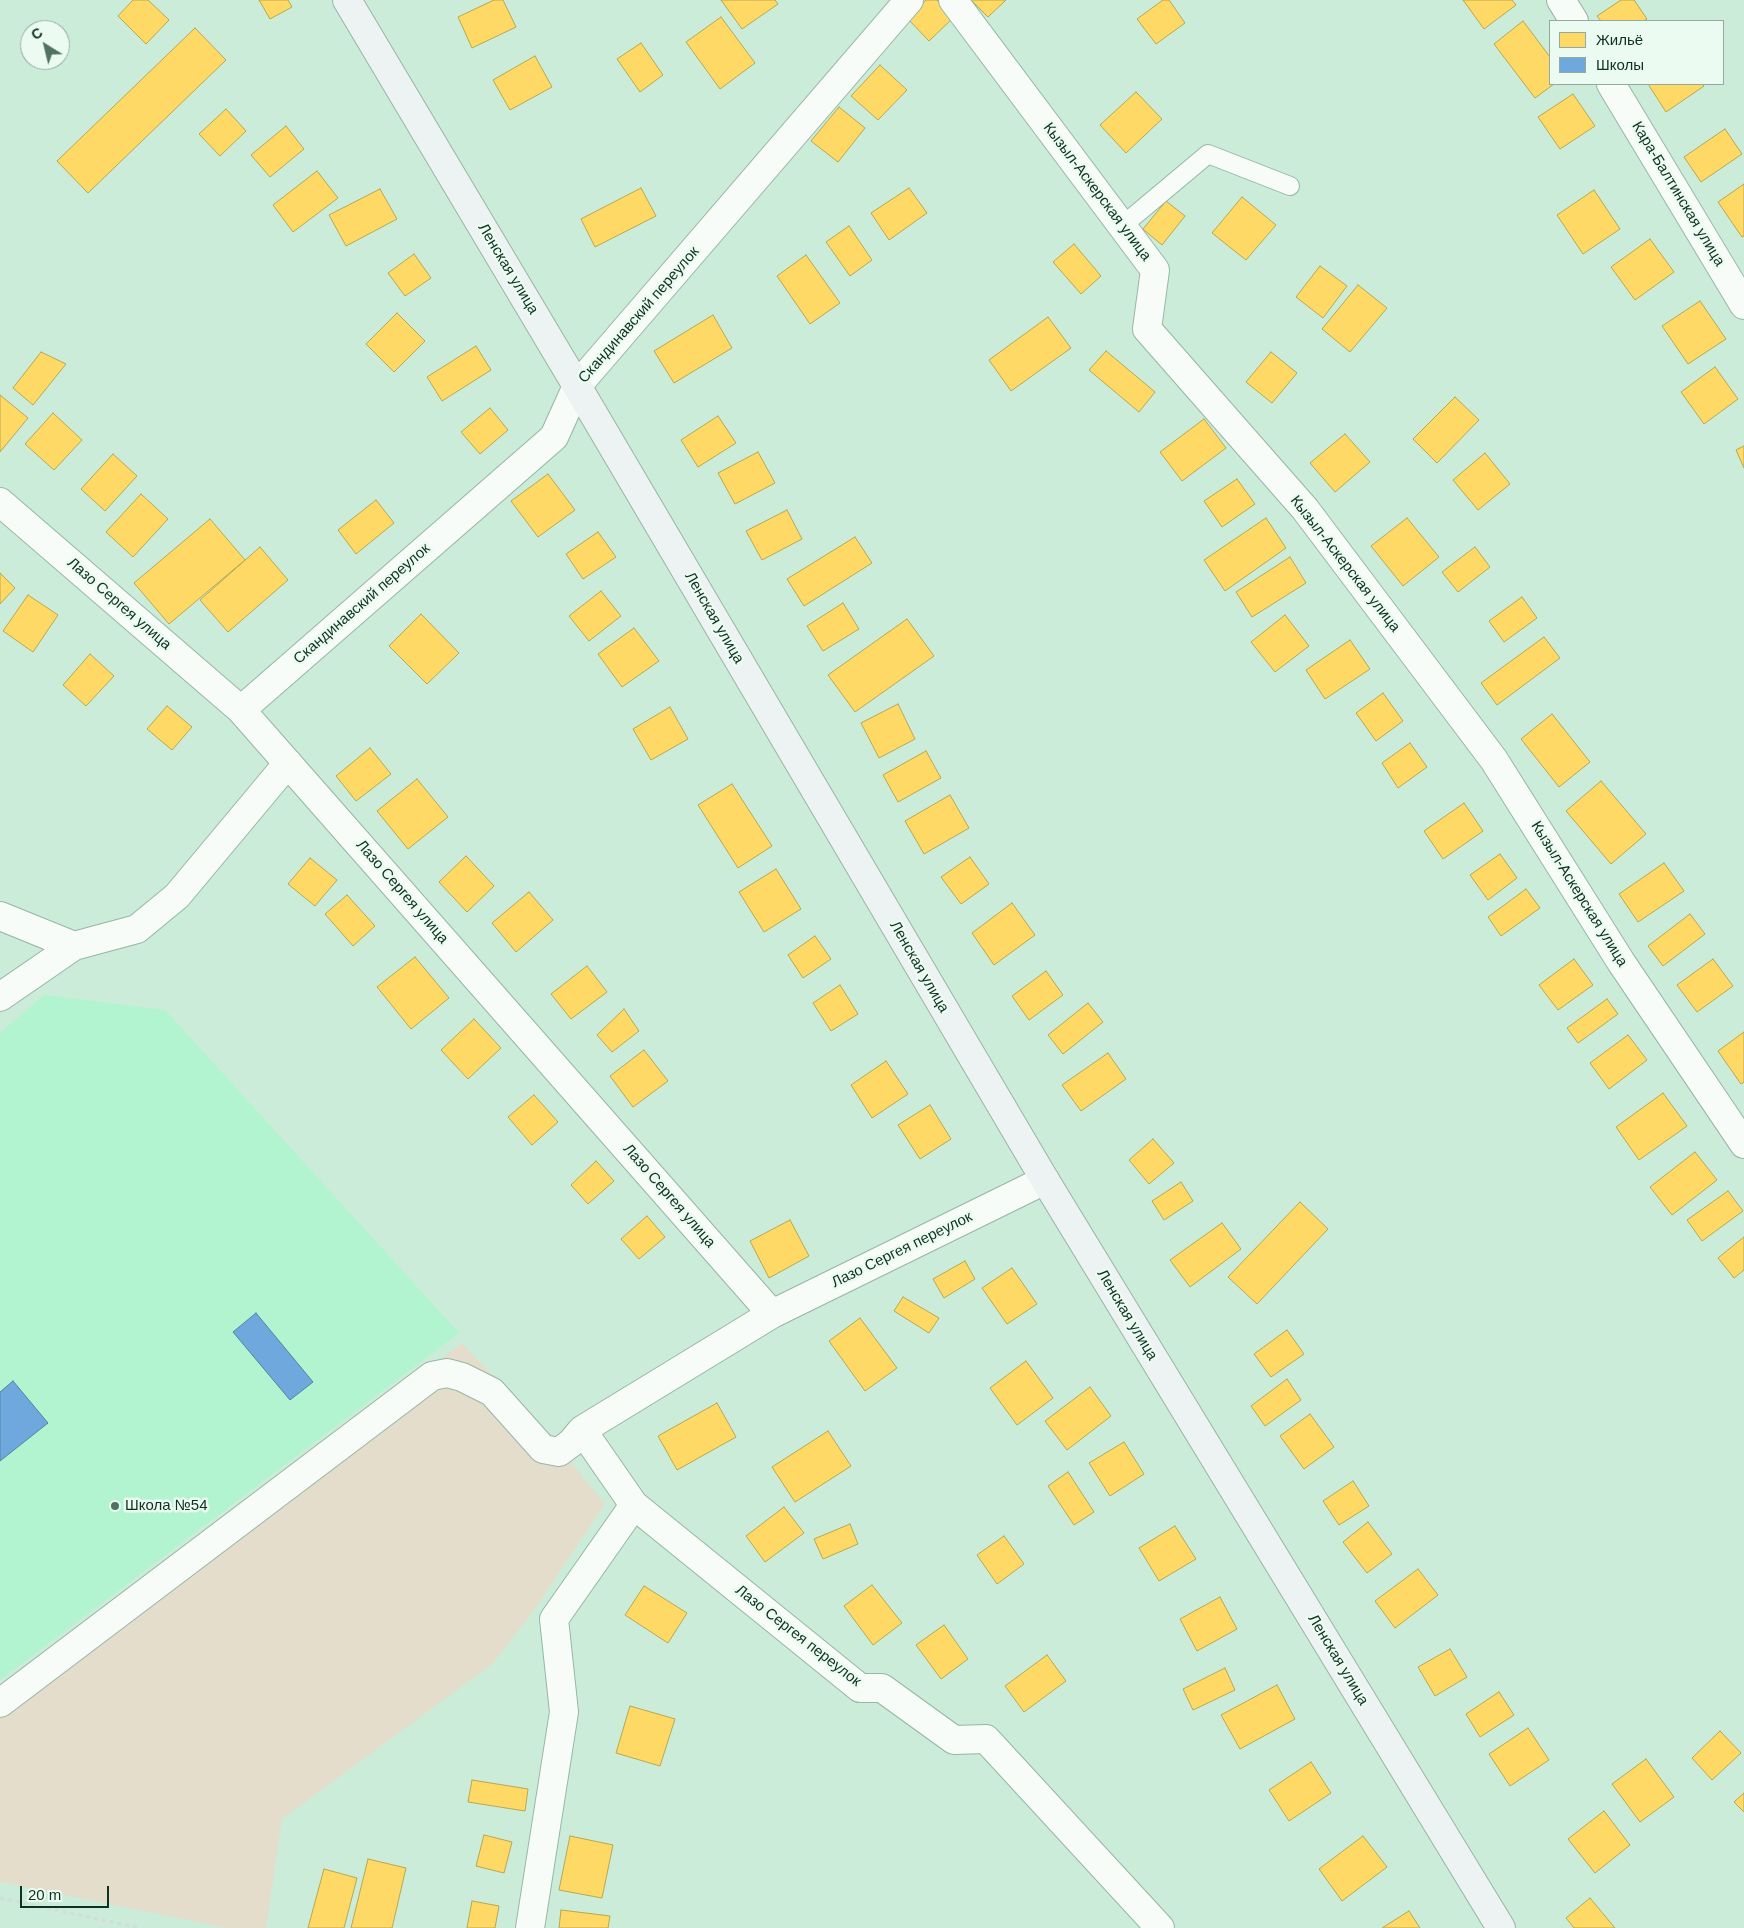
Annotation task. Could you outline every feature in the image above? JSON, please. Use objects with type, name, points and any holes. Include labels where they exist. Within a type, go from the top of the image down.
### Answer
[{"type":"main road","name":"Ленская улица","points":[[347,0],[1045,1180],[1501,1928]]},
{"type":"street","name":"Скандинавский переулок","points":[[241,710],[554,437],[577,386],[909,0]]},
{"type":"street","name":"Кызыл-Аскерская улица","points":[[953,0],[1155,270],[1147,329],[1305,509],[1494,760],[1621,962],[1744,1144]]},
{"type":"street","points":[[1561,0],[1573,20]]},
{"type":"street","name":"Кара-Балтинская улица","points":[[1612,85],[1744,305]]},
{"type":"street","name":"Лазо Сергея улица","points":[[0,502],[241,710],[772,1314]]},
{"type":"street","points":[[0,997],[74,946],[136,928],[177,896],[288,764]]},
{"type":"street","points":[[0,916],[74,946]]},
{"type":"street","name":"Лазо Сергея переулок","points":[[1045,1180],[772,1314],[582,1430],[634,1506],[860,1688],[882,1688],[954,1740],[986,1738],[1160,1928]]},
{"type":"street","points":[[0,1703],[432,1376],[447,1373],[462,1377],[492,1392],[543,1449],[559,1452],[571,1444],[582,1430]]},
{"type":"street","points":[[530,1928],[564,1712],[554,1619],[634,1506]]},
{"type":"lane","points":[[1122,226],[1208,154],[1290,186]]},
{"type":"path","points":[[0,1898],[140,1928]]},
{"type":"shaded area","name":"Школа №54","points":[[44,995],[165,1010],[459,1333],[0,1680],[0,1033]]},
{"type":"shaded area","points":[[462,1343],[543,1428],[605,1504],[535,1609],[492,1664],[282,1819],[266,1928],[227,1928],[0,1882],[0,1692]]},
{"type":"building: Жильё","points":[[133,0],[148,0],[169,20],[146,44],[118,16]]},
{"type":"building: Жильё","points":[[259,0],[288,0],[292,7],[270,19]]},
{"type":"building: Жильё","points":[[494,0],[503,0],[516,27],[472,48],[458,17]]},
{"type":"building: Жильё","points":[[721,0],[775,0],[778,4],[742,29]]},
{"type":"building: Жильё","points":[[926,0],[937,0],[954,17],[929,41],[907,18]]},
{"type":"building: Жильё","points":[[971,0],[1006,0],[988,17]]},
{"type":"building: Жильё","points":[[1163,0],[1169,0],[1185,23],[1156,44],[1137,19]]},
{"type":"building: Жильё","points":[[1463,0],[1512,0],[1516,5],[1484,29]]},
{"type":"building: Жильё","points":[[1621,0],[1634,0],[1647,19],[1600,20],[1597,16]]},
{"type":"building: Жильё","points":[[721,17],[755,63],[720,89],[686,42]]},
{"type":"building: Жильё","points":[[1523,21],[1549,56],[1549,85],[1553,85],[1535,98],[1494,44]]},
{"type":"building: Жильё","points":[[195,28],[226,60],[88,193],[57,161]]},
{"type":"building: Жильё","points":[[641,43],[663,75],[640,92],[617,59]]},
{"type":"building: Жильё","points":[[535,56],[552,87],[510,110],[493,80]]},
{"type":"building: Жильё","points":[[880,65],[907,90],[878,120],[851,96]]},
{"type":"building: Жильё","points":[[1649,85],[1704,86],[1666,112]]},
{"type":"building: Жильё","points":[[1136,92],[1162,119],[1126,153],[1100,125]]},
{"type":"building: Жильё","points":[[1573,94],[1595,126],[1560,149],[1538,117]]},
{"type":"building: Жильё","points":[[839,107],[865,128],[838,162],[811,141]]},
{"type":"building: Жильё","points":[[226,109],[246,131],[220,156],[199,134]]},
{"type":"building: Жильё","points":[[286,126],[304,149],[270,177],[251,155]]},
{"type":"building: Жильё","points":[[1725,129],[1742,154],[1701,182],[1684,157]]},
{"type":"building: Жильё","points":[[317,171],[338,198],[293,232],[273,205]]},
{"type":"building: Жильё","points":[[1744,184],[1744,236],[1742,237],[1718,202]]},
{"type":"building: Жильё","points":[[641,188],[656,216],[595,247],[581,219]]},
{"type":"building: Жильё","points":[[909,188],[927,213],[889,240],[871,213]]},
{"type":"building: Жильё","points":[[380,189],[397,219],[346,246],[329,215]]},
{"type":"building: Жильё","points":[[1594,190],[1620,229],[1583,254],[1557,215]]},
{"type":"building: Жильё","points":[[1242,197],[1276,225],[1246,260],[1212,233]]},
{"type":"building: Жильё","points":[[1166,201],[1185,216],[1162,245],[1143,229]]},
{"type":"building: Жильё","points":[[849,226],[872,260],[850,276],[826,242]]},
{"type":"building: Жильё","points":[[1650,239],[1674,272],[1635,300],[1611,267]]},
{"type":"building: Жильё","points":[[1074,244],[1101,276],[1081,294],[1053,262]]},
{"type":"building: Жильё","points":[[414,254],[431,278],[405,296],[388,273]]},
{"type":"building: Жильё","points":[[806,255],[840,303],[810,324],[777,276]]},
{"type":"building: Жильё","points":[[1320,266],[1347,286],[1323,318],[1296,297]]},
{"type":"building: Жильё","points":[[1358,285],[1387,308],[1350,352],[1322,329]]},
{"type":"building: Жильё","points":[[1700,301],[1726,339],[1688,364],[1662,326]]},
{"type":"building: Жильё","points":[[397,313],[425,341],[394,372],[366,344]]},
{"type":"building: Жильё","points":[[713,315],[732,348],[674,383],[654,351]]},
{"type":"building: Жильё","points":[[1048,317],[1071,348],[1011,391],[989,360]]},
{"type":"building: Жильё","points":[[476,346],[491,370],[442,401],[427,377]]},
{"type":"building: Жильё","points":[[1106,351],[1155,392],[1139,412],[1089,370]]},
{"type":"building: Жильё","points":[[41,352],[66,364],[33,405],[13,388]]},
{"type":"building: Жильё","points":[[1271,352],[1297,373],[1272,403],[1246,382]]},
{"type":"building: Жильё","points":[[1715,367],[1738,399],[1704,424],[1681,392]]},
{"type":"building: Жильё","points":[[0,395],[28,418],[0,452]]},
{"type":"building: Жильё","points":[[1455,397],[1479,420],[1437,463],[1413,439]]},
{"type":"building: Жильё","points":[[490,408],[508,430],[480,454],[461,432]]},
{"type":"building: Жильё","points":[[53,413],[82,440],[54,470],[25,444]]},
{"type":"building: Жильё","points":[[718,416],[736,443],[698,467],[681,440]]},
{"type":"building: Жильё","points":[[1204,419],[1226,448],[1182,481],[1160,452]]},
{"type":"building: Жильё","points":[[1345,434],[1370,462],[1335,492],[1310,463]]},
{"type":"building: Жильё","points":[[1744,446],[1744,468],[1736,450]]},
{"type":"building: Жильё","points":[[758,452],[775,483],[735,504],[718,473]]},
{"type":"building: Жильё","points":[[1485,453],[1510,484],[1478,510],[1453,480]]},
{"type":"building: Жильё","points":[[113,454],[137,476],[105,511],[81,489]]},
{"type":"building: Жильё","points":[[548,474],[575,510],[538,537],[511,501]]},
{"type":"building: Жильё","points":[[1237,479],[1255,504],[1222,527],[1204,501]]},
{"type":"building: Жильё","points":[[141,494],[168,519],[133,557],[106,532]]},
{"type":"building: Жильё","points":[[376,500],[394,523],[356,554],[338,530]]},
{"type":"building: Жильё","points":[[787,510],[802,539],[762,560],[746,531]]},
{"type":"building: Жильё","points":[[1266,518],[1286,548],[1225,591],[1204,560]]},
{"type":"building: Жильё","points":[[1407,518],[1439,557],[1403,586],[1371,546]]},
{"type":"building: Жильё","points":[[210,519],[245,560],[169,624],[134,583]]},
{"type":"building: Жильё","points":[[598,532],[616,557],[583,579],[566,554]]},
{"type":"building: Жильё","points":[[855,537],[872,563],[804,606],[787,579]]},
{"type":"building: Жильё","points":[[260,547],[288,580],[228,632],[200,600]]},
{"type":"building: Жильё","points":[[1475,547],[1490,567],[1458,592],[1442,572]]},
{"type":"building: Жильё","points":[[1290,557],[1306,583],[1252,617],[1236,592]]},
{"type":"building: Жильё","points":[[0,573],[15,588],[0,604]]},
{"type":"building: Жильё","points":[[601,591],[621,616],[589,641],[569,616]]},
{"type":"building: Жильё","points":[[28,595],[58,615],[33,652],[3,631]]},
{"type":"building: Жильё","points":[[1522,597],[1537,618],[1504,642],[1489,621]]},
{"type":"building: Жильё","points":[[843,603],[859,629],[823,651],[807,626]]},
{"type":"building: Жильё","points":[[421,614],[459,653],[427,684],[389,646]]},
{"type":"building: Жильё","points":[[1285,615],[1309,646],[1275,672],[1251,642]]},
{"type":"building: Жильё","points":[[907,619],[934,656],[855,712],[828,675]]},
{"type":"building: Жильё","points":[[634,628],[659,661],[622,687],[598,654]]},
{"type":"building: Жильё","points":[[1544,637],[1560,658],[1497,705],[1481,683]]},
{"type":"building: Жильё","points":[[1350,640],[1370,669],[1325,699],[1306,670]]},
{"type":"building: Жильё","points":[[90,654],[114,676],[86,706],[63,685]]},
{"type":"building: Жильё","points":[[1383,693],[1403,721],[1376,741],[1356,713]]},
{"type":"building: Жильё","points":[[898,704],[915,739],[879,758],[861,723]]},
{"type":"building: Жильё","points":[[167,706],[192,727],[172,750],[147,729]]},
{"type":"building: Жильё","points":[[670,707],[688,739],[651,760],[633,729]]},
{"type":"building: Жильё","points":[[1552,714],[1590,762],[1559,787],[1521,739]]},
{"type":"building: Жильё","points":[[1410,743],[1427,767],[1398,788],[1382,763]]},
{"type":"building: Жильё","points":[[370,748],[391,774],[356,801],[336,776]]},
{"type":"building: Жильё","points":[[926,751],[941,778],[898,802],[883,775]]},
{"type":"building: Жильё","points":[[417,779],[448,817],[408,849],[377,811]]},
{"type":"building: Жильё","points":[[1601,781],[1646,834],[1611,864],[1566,811]]},
{"type":"building: Жильё","points":[[732,784],[772,846],[738,868],[698,805]]},
{"type":"building: Жильё","points":[[950,795],[969,828],[924,854],[905,821]]},
{"type":"building: Жильё","points":[[1464,803],[1483,831],[1443,859],[1424,831]]},
{"type":"building: Жильё","points":[[1500,854],[1517,878],[1488,900],[1470,875]]},
{"type":"building: Жильё","points":[[466,856],[494,886],[467,912],[439,882]]},
{"type":"building: Жильё","points":[[970,857],[989,884],[961,904],[941,877]]},
{"type":"building: Жильё","points":[[310,858],[337,880],[315,906],[288,884]]},
{"type":"building: Жильё","points":[[1664,863],[1684,891],[1638,922],[1619,894]]},
{"type":"building: Жильё","points":[[776,869],[801,909],[764,932],[739,892]]},
{"type":"building: Жильё","points":[[1526,889],[1540,908],[1501,936],[1488,917]]},
{"type":"building: Жильё","points":[[529,892],[553,920],[516,952],[492,923]]},
{"type":"building: Жильё","points":[[347,895],[375,926],[353,946],[325,914]]},
{"type":"building: Жильё","points":[[1012,903],[1035,935],[994,965],[972,933]]},
{"type":"building: Жильё","points":[[1690,914],[1705,934],[1663,966],[1648,946]]},
{"type":"building: Жильё","points":[[815,936],[831,959],[803,978],[788,955]]},
{"type":"building: Жильё","points":[[415,957],[449,998],[411,1029],[377,987]]},
{"type":"building: Жильё","points":[[1574,959],[1593,985],[1558,1010],[1539,985]]},
{"type":"building: Жильё","points":[[1713,959],[1733,986],[1697,1012],[1677,985]]},
{"type":"building: Жильё","points":[[587,966],[607,992],[571,1019],[551,994]]},
{"type":"building: Жильё","points":[[1046,971],[1063,995],[1029,1020],[1012,996]]},
{"type":"building: Жильё","points":[[840,985],[858,1014],[831,1031],[813,1003]]},
{"type":"building: Жильё","points":[[1607,999],[1618,1014],[1578,1043],[1567,1028]]},
{"type":"building: Жильё","points":[[1088,1003],[1103,1022],[1063,1054],[1048,1035]]},
{"type":"building: Жильё","points":[[624,1009],[639,1031],[612,1052],[597,1035]]},
{"type":"building: Жильё","points":[[474,1019],[501,1048],[468,1079],[441,1050]]},
{"type":"building: Жильё","points":[[1744,1032],[1744,1082],[1741,1084],[1718,1051]]},
{"type":"building: Жильё","points":[[1628,1035],[1647,1060],[1609,1089],[1590,1063]]},
{"type":"building: Жильё","points":[[644,1050],[668,1081],[633,1107],[610,1076]]},
{"type":"building: Жильё","points":[[1108,1053],[1126,1079],[1081,1111],[1062,1085]]},
{"type":"building: Жильё","points":[[886,1061],[908,1094],[872,1118],[851,1085]]},
{"type":"building: Жильё","points":[[1663,1093],[1687,1126],[1639,1160],[1616,1127]]},
{"type":"building: Жильё","points":[[534,1095],[558,1122],[532,1145],[508,1117]]},
{"type":"building: Жильё","points":[[930,1105],[951,1139],[920,1159],[898,1125]]},
{"type":"building: Жильё","points":[[1153,1139],[1174,1163],[1149,1184],[1129,1160]]},
{"type":"building: Жильё","points":[[1695,1152],[1717,1180],[1672,1215],[1650,1187]]},
{"type":"building: Жильё","points":[[596,1161],[614,1181],[588,1204],[571,1185]]},
{"type":"building: Жильё","points":[[1181,1182],[1193,1201],[1164,1220],[1152,1201]]},
{"type":"building: Жильё","points":[[1728,1191],[1743,1211],[1702,1241],[1687,1220]]},
{"type":"building: Жильё","points":[[1300,1202],[1328,1229],[1257,1304],[1228,1277]]},
{"type":"building: Жильё","points":[[647,1216],[665,1237],[639,1259],[621,1239]]},
{"type":"building: Жильё","points":[[790,1220],[809,1256],[769,1278],[750,1241]]},
{"type":"building: Жильё","points":[[1222,1223],[1241,1249],[1190,1287],[1170,1260]]},
{"type":"building: Жильё","points":[[1744,1237],[1744,1270],[1734,1278],[1718,1258]]},
{"type":"building: Жильё","points":[[965,1261],[975,1279],[944,1298],[933,1279]]},
{"type":"building: Жильё","points":[[1012,1268],[1037,1304],[1007,1324],[982,1288]]},
{"type":"building: Жильё","points":[[903,1297],[939,1318],[929,1333],[894,1311]]},
{"type":"building: Жильё","points":[[860,1318],[897,1368],[865,1391],[829,1341]]},
{"type":"building: Жильё","points":[[1287,1330],[1304,1354],[1271,1377],[1254,1354]]},
{"type":"building: Жильё","points":[[1026,1361],[1053,1398],[1017,1425],[990,1388]]},
{"type":"building: Жильё","points":[[1287,1379],[1301,1400],[1265,1426],[1251,1406]]},
{"type":"building: Жильё","points":[[1090,1387],[1111,1416],[1067,1450],[1045,1421]]},
{"type":"building: Жильё","points":[[717,1403],[736,1437],[677,1470],[658,1436]]},
{"type":"building: Жильё","points":[[1310,1414],[1334,1447],[1304,1469],[1280,1436]]},
{"type":"building: Жильё","points":[[828,1431],[851,1466],[795,1502],[772,1467]]},
{"type":"building: Жильё","points":[[1124,1442],[1144,1474],[1110,1496],[1089,1463]]},
{"type":"building: Жильё","points":[[1068,1472],[1094,1512],[1074,1525],[1048,1486]]},
{"type":"building: Жильё","points":[[1353,1481],[1369,1506],[1339,1525],[1323,1501]]},
{"type":"building: Жильё","points":[[784,1507],[804,1533],[765,1562],[746,1536]]},
{"type":"building: Жильё","points":[[1368,1522],[1392,1554],[1367,1573],[1343,1542]]},
{"type":"building: Жильё","points":[[850,1524],[858,1544],[823,1559],[814,1539]]},
{"type":"building: Жильё","points":[[1175,1526],[1196,1559],[1159,1581],[1139,1548]]},
{"type":"building: Жильё","points":[[1004,1536],[1024,1564],[997,1584],[977,1555]]},
{"type":"building: Жильё","points":[[1418,1569],[1438,1595],[1395,1628],[1375,1601]]},
{"type":"building: Жильё","points":[[872,1585],[902,1623],[873,1645],[844,1606]]},
{"type":"building: Жильё","points":[[644,1586],[687,1613],[668,1643],[625,1615]]},
{"type":"building: Жильё","points":[[1220,1597],[1237,1629],[1197,1651],[1180,1619]]},
{"type":"building: Жильё","points":[[944,1625],[968,1659],[941,1679],[916,1645]]},
{"type":"building: Жильё","points":[[1450,1649],[1467,1677],[1435,1696],[1418,1667]]},
{"type":"building: Жильё","points":[[1047,1655],[1066,1681],[1024,1712],[1005,1686]]},
{"type":"building: Жильё","points":[[1225,1668],[1235,1690],[1193,1710],[1183,1689]]},
{"type":"building: Жильё","points":[[1277,1685],[1295,1719],[1240,1749],[1221,1715]]},
{"type":"building: Жильё","points":[[1499,1692],[1514,1715],[1480,1737],[1466,1714]]},
{"type":"building: Жильё","points":[[630,1706],[675,1719],[660,1766],[616,1753]]},
{"type":"building: Жильё","points":[[1528,1728],[1549,1760],[1510,1786],[1489,1754]]},
{"type":"building: Жильё","points":[[1720,1731],[1741,1753],[1712,1780],[1692,1758]]},
{"type":"building: Жильё","points":[[1646,1759],[1674,1797],[1640,1822],[1612,1784]]},
{"type":"building: Жильё","points":[[1311,1762],[1331,1793],[1289,1821],[1269,1790]]},
{"type":"building: Жильё","points":[[472,1780],[528,1789],[525,1811],[468,1802]]},
{"type":"building: Жильё","points":[[1744,1793],[1744,1812],[1734,1802]]},
{"type":"building: Жильё","points":[[1604,1811],[1630,1845],[1595,1873],[1568,1839]]},
{"type":"building: Жильё","points":[[484,1835],[512,1842],[504,1873],[476,1866]]},
{"type":"building: Жильё","points":[[570,1836],[613,1845],[602,1898],[559,1890]]},
{"type":"building: Жильё","points":[[1363,1836],[1387,1867],[1342,1901],[1319,1869]]},
{"type":"building: Жильё","points":[[368,1859],[406,1868],[392,1928],[351,1928]]},
{"type":"building: Жильё","points":[[324,1869],[357,1878],[344,1928],[308,1928]]},
{"type":"building: Жильё","points":[[1590,1898],[1615,1928],[1574,1928],[1566,1918]]},
{"type":"building: Жильё","points":[[472,1901],[499,1906],[495,1928],[467,1928]]},
{"type":"building: Жильё","points":[[561,1910],[610,1916],[608,1928],[559,1928]]},
{"type":"building: Жильё","points":[[1409,1911],[1420,1928],[1382,1928]]},
{"type":"building: Школы","points":[[256,1313],[313,1382],[290,1400],[233,1332]]},
{"type":"building: Школы","points":[[13,1381],[48,1423],[0,1461],[0,1392]]},
{"type":"place","name":"Школа №54","points":[[115,1506]]}]
